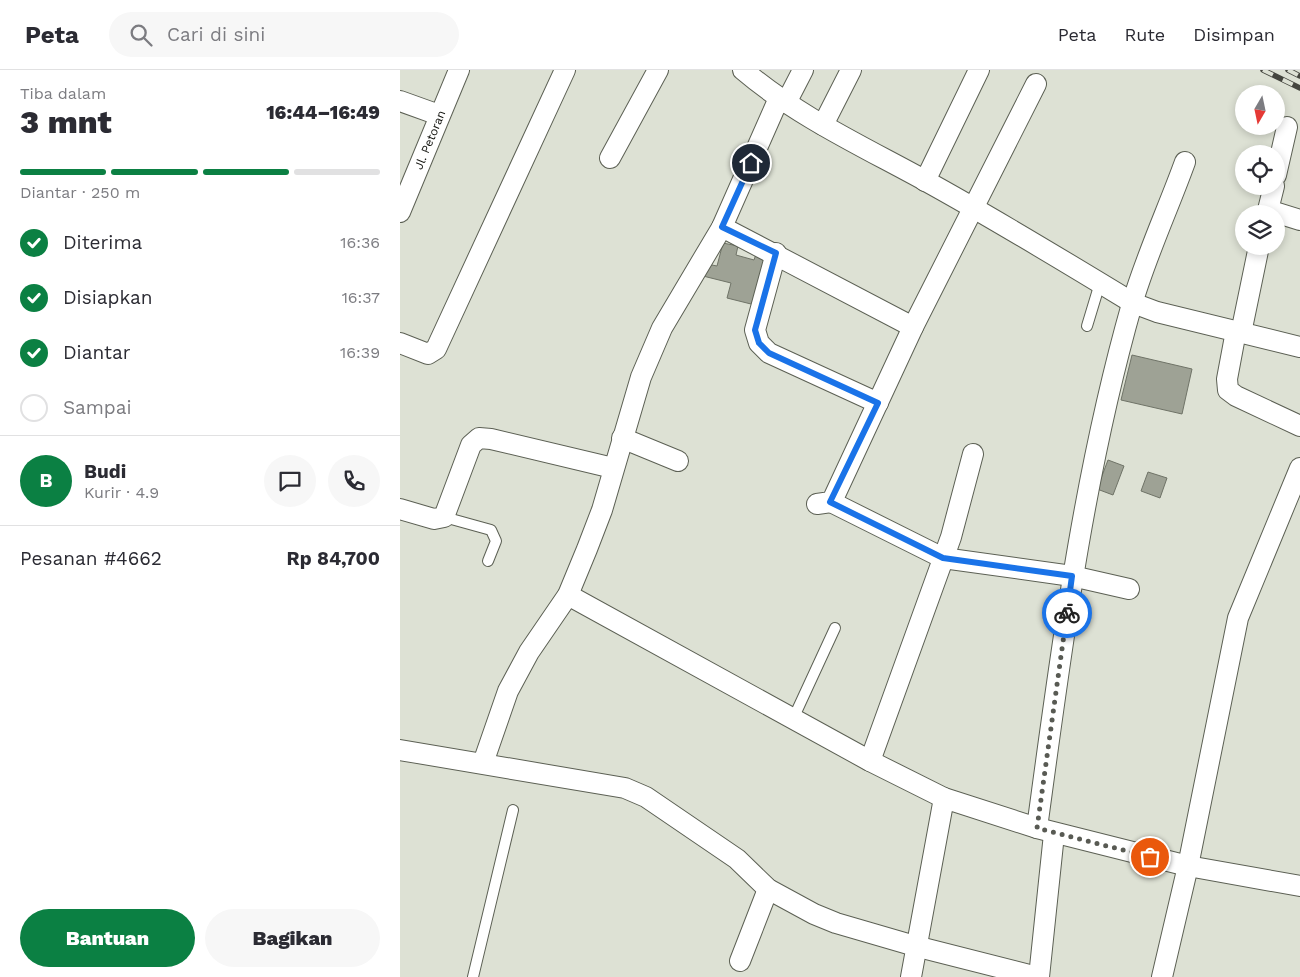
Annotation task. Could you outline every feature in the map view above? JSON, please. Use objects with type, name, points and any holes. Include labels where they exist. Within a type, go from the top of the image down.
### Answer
[{"type":"street","name":"Jl. Petoran","points":[[400,212],[405,183],[459,70]]},
{"type":"street","points":[[400,343],[428,354],[436,349],[565,70]]},
{"type":"street","points":[[610,158],[658,70]]},
{"type":"street","points":[[743,70],[783,100],[823,125],[973,207],[1133,303],[1157,312],[1300,347]]},
{"type":"street","points":[[482,763],[508,691],[529,652],[568,594],[602,510],[641,377],[662,328],[722,227],[783,100],[803,70]]},
{"type":"street","points":[[823,125],[851,70]]},
{"type":"street","points":[[925,181],[979,70]]},
{"type":"street","points":[[1036,84],[913,327],[878,403],[824,503],[943,558],[1072,576],[1129,589]]},
{"type":"street","points":[[400,101],[439,115]]},
{"type":"street","points":[[1283,145],[1287,128]]},
{"type":"street","points":[[400,750],[612,784],[633,791],[737,859],[768,889],[836,924],[1038,977],[1046,831],[1072,576],[1094,463],[1133,303],[1185,162]]},
{"type":"street","points":[[1285,216],[1300,220]]},
{"type":"street","points":[[722,227],[776,253],[913,327]]},
{"type":"street","points":[[776,253],[755,330],[759,343],[769,353],[878,403]]},
{"type":"street","points":[[1257,255],[1227,379],[1228,390],[1236,396],[1300,426]]},
{"type":"street","points":[[400,509],[434,519],[444,517],[471,445],[479,438],[491,439],[614,468]]},
{"type":"street","points":[[622,438],[678,461]]},
{"type":"street","points":[[870,761],[951,537],[973,454]]},
{"type":"street","points":[[1162,977],[1188,866],[1238,618],[1300,468]]},
{"type":"street","points":[[568,594],[870,761],[944,798],[1046,831],[1188,866],[1300,886]]},
{"type":"street","points":[[911,977],[915,946],[944,798]]},
{"type":"street","points":[[740,961],[768,889]]},
{"type":"lane","points":[[1087,326],[1100,283]]},
{"type":"lane","points":[[444,517],[491,530],[496,541],[488,561]]},
{"type":"lane","points":[[794,719],[835,628]]},
{"type":"lane","points":[[473,977],[513,810]]},
{"type":"building","points":[[723,243],[738,246],[736,255],[754,260],[756,254],[765,257],[759,306],[727,298],[731,283],[703,276],[707,264],[717,266]]},
{"type":"building","points":[[1132,355],[1192,369],[1182,414],[1121,400]]},
{"type":"building","points":[[1108,460],[1124,466],[1113,495],[1097,489]]},
{"type":"building","points":[[1148,472],[1167,478],[1160,498],[1141,491]]},
{"type":"railway","points":[[1263,70],[1300,88]]},
{"type":"railway","points":[[1288,70],[1300,76]]},
{"type":"way so far","points":[[1067,613],[1037,828],[1054,834],[1150,857]]},
{"type":"route","points":[[751,163],[722,227],[776,253],[755,330],[759,343],[769,353],[878,403],[830,502],[943,558],[1072,576],[1067,613]]}]
